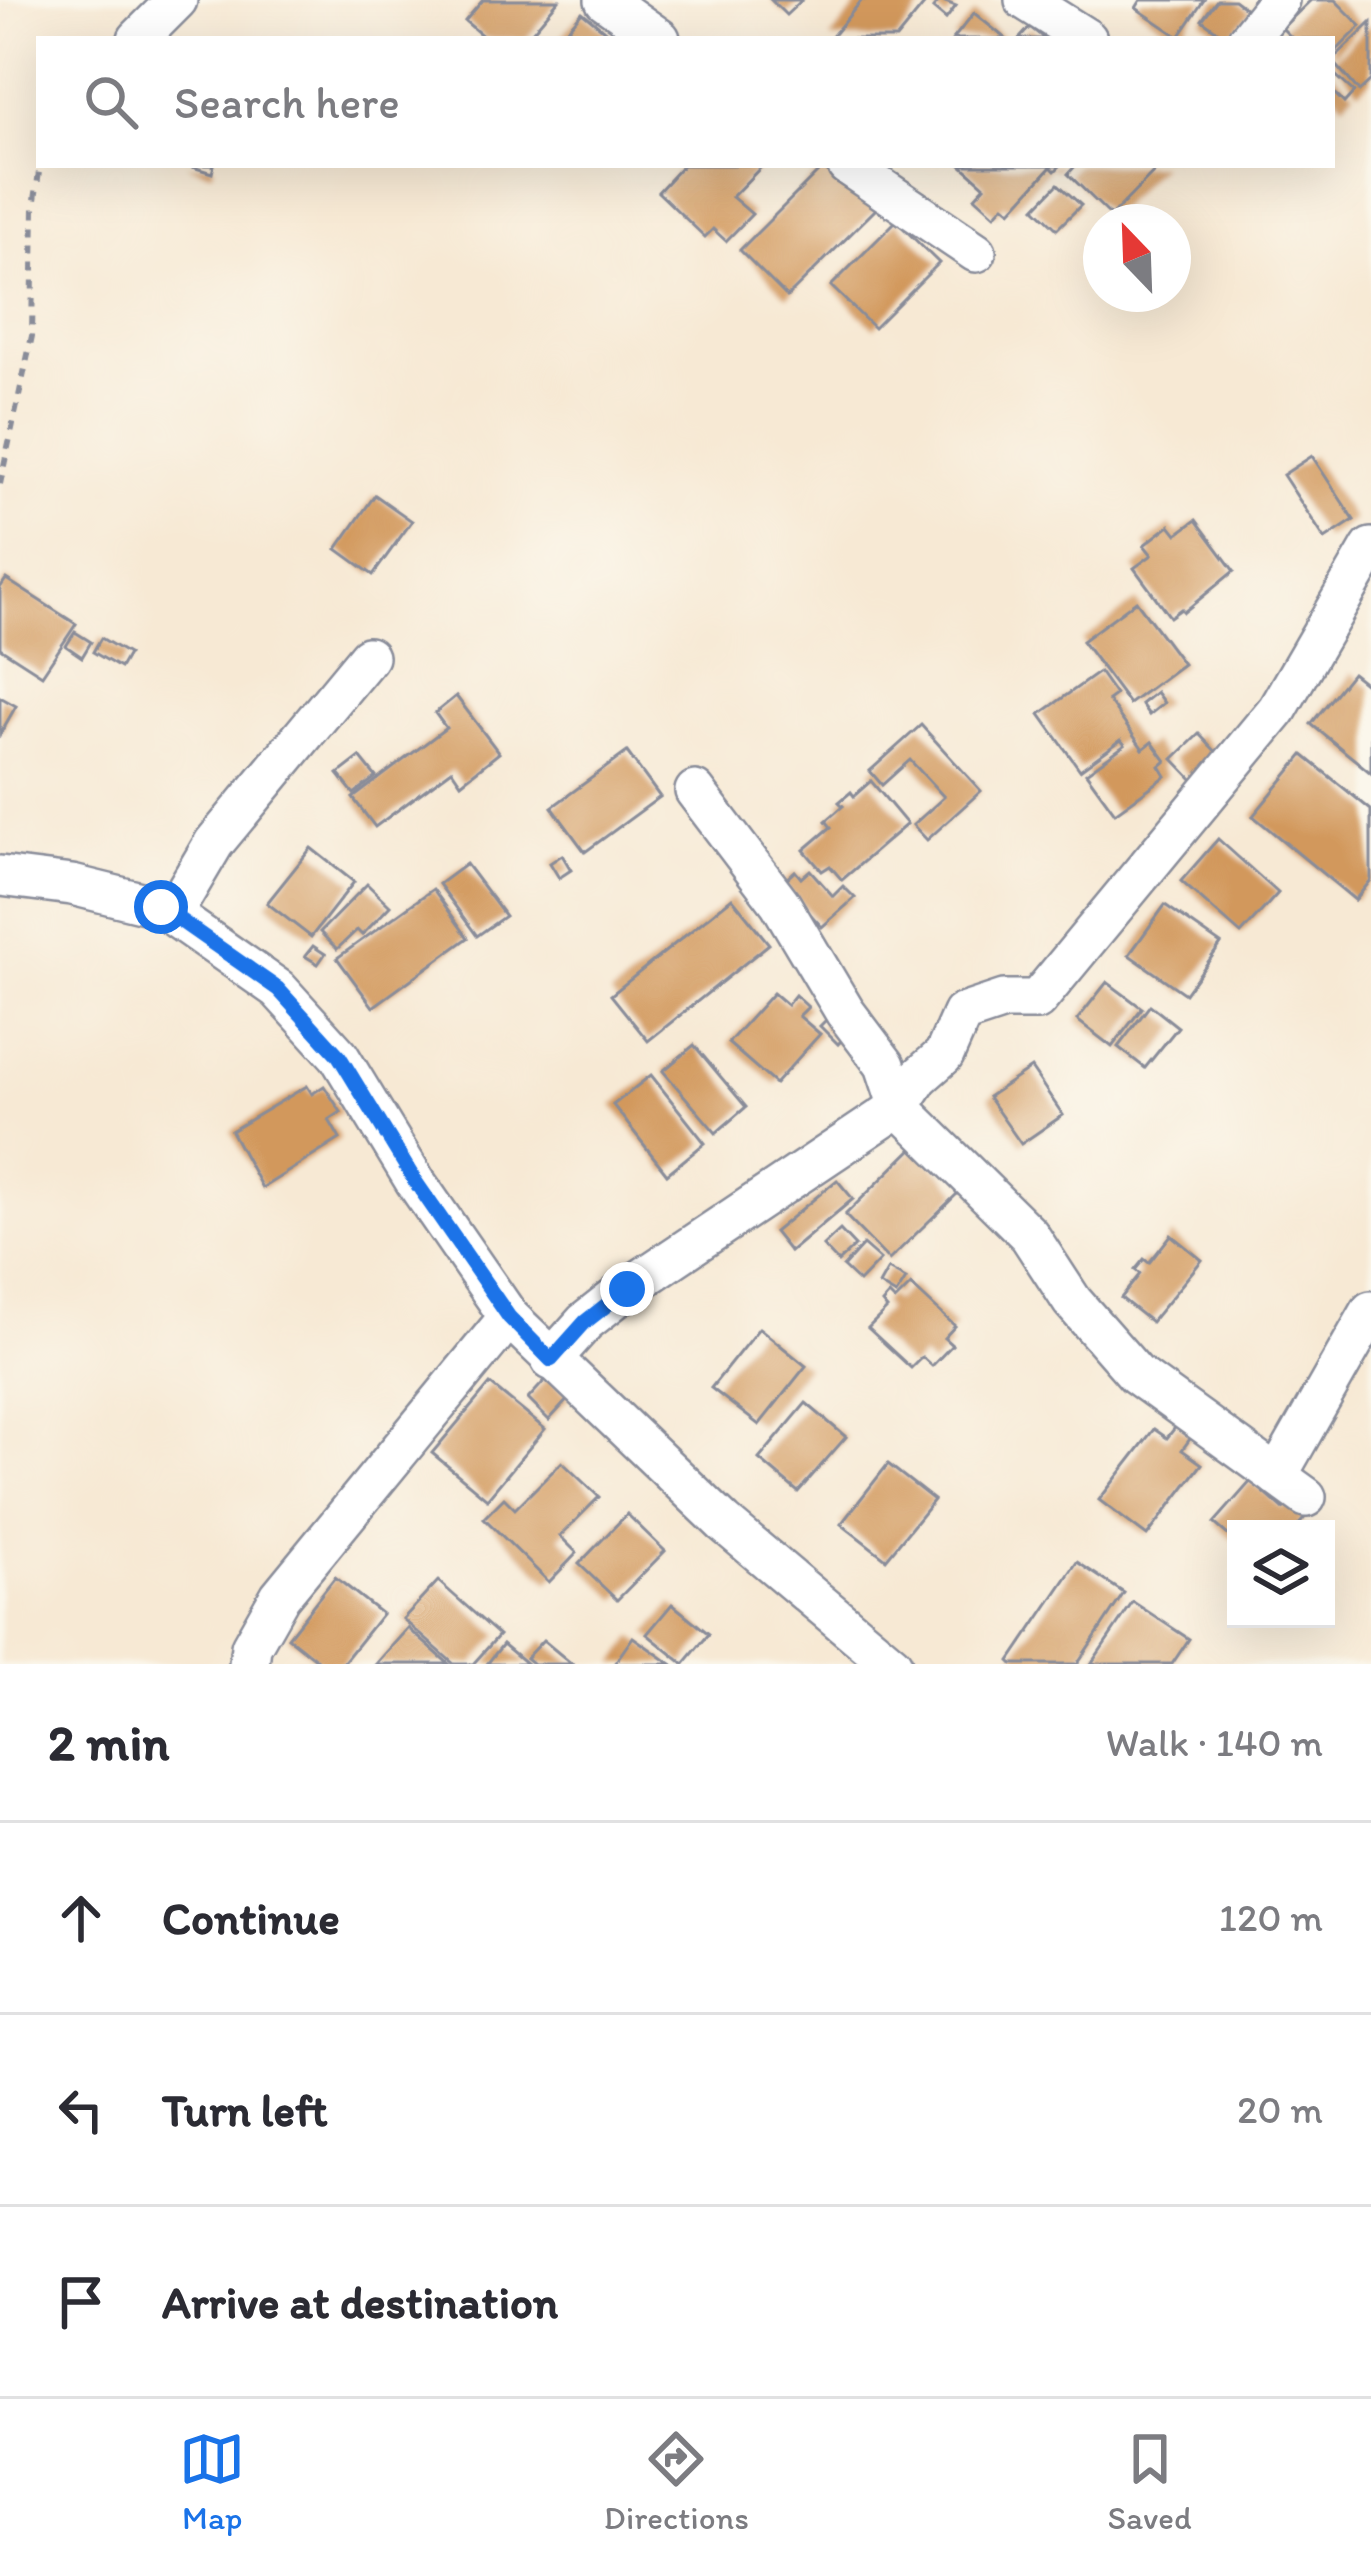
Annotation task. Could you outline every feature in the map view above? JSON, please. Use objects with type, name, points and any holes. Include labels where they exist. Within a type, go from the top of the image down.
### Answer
[{"type":"street","points":[[142,36],[177,0]]},
{"type":"street","points":[[605,0],[656,36]]},
{"type":"street","points":[[1025,0],[1082,36]]},
{"type":"street","points":[[1250,36],[1279,0]]},
{"type":"street","points":[[852,168],[976,251]]},
{"type":"street","points":[[551,1360],[585,1322],[627,1289],[899,1106],[919,1077],[944,1054],[962,1014],[1004,1000],[1036,1000],[1277,710],[1371,548]]},
{"type":"street","points":[[172,914],[214,843],[368,656]]},
{"type":"street","points":[[695,791],[780,903],[845,1012],[885,1064],[899,1106],[1029,1235],[1072,1301],[1136,1374],[1291,1486],[1371,1311]]},
{"type":"street","points":[[0,876],[72,885],[161,907],[278,989],[339,1056],[415,1181],[509,1317],[724,1522],[892,1664]]},
{"type":"street","points":[[249,1664],[251,1647],[280,1596],[509,1317]]},
{"type":"path","points":[[0,484],[32,336],[34,207],[40,168]]},
{"type":"building","points":[[483,0],[559,0],[529,36],[482,36],[465,21]]},
{"type":"building","points":[[771,0],[802,0],[786,15]]},
{"type":"building","points":[[862,0],[928,0],[898,36],[832,36]]},
{"type":"building","points":[[940,0],[956,6],[946,19],[933,8]]},
{"type":"building","points":[[1141,0],[1204,0],[1180,36],[1136,8]]},
{"type":"building","points":[[1217,0],[1234,0],[1250,12],[1230,36],[1202,20]]},
{"type":"building","points":[[1311,0],[1335,0],[1361,26],[1335,52],[1335,36],[1290,36],[1282,28]]},
{"type":"building","points":[[582,12],[611,36],[562,36]]},
{"type":"building","points":[[974,13],[1002,36],[955,36]]},
{"type":"building","points":[[1371,23],[1371,80],[1359,91],[1335,63],[1335,57]]},
{"type":"building","points":[[1335,75],[1354,92],[1344,103],[1335,94]]},
{"type":"building","points":[[680,168],[760,168],[732,197],[752,214],[726,241],[713,229],[705,237],[658,192]]},
{"type":"building","points":[[822,168],[836,168],[876,209],[787,297],[740,250]]},
{"type":"building","points":[[964,168],[1050,168],[1011,211],[1004,205],[995,215],[975,197],[985,186]]},
{"type":"building","points":[[1073,168],[1158,168],[1123,204],[1099,204],[1068,174]]},
{"type":"building","points":[[1058,184],[1081,205],[1057,229],[1035,208]]},
{"type":"building","points":[[896,221],[939,263],[874,328],[831,286]]},
{"type":"building","points":[[1312,456],[1354,520],[1325,539],[1283,475]]},
{"type":"building","points":[[375,495],[412,521],[373,575],[337,549]]},
{"type":"building","points":[[1196,520],[1234,571],[1184,612],[1181,609],[1170,617],[1134,568],[1152,555],[1144,545],[1170,525],[1177,534]]},
{"type":"building","points":[[6,579],[76,624],[42,675],[0,648],[0,588]]},
{"type":"building","points":[[1136,601],[1183,664],[1129,704],[1082,641]]},
{"type":"building","points":[[75,632],[91,642],[82,657],[66,646]]},
{"type":"building","points":[[101,638],[128,654],[120,668],[93,652]]},
{"type":"building","points":[[1099,672],[1115,695],[1108,700],[1143,749],[1152,742],[1166,761],[1160,766],[1166,776],[1115,813],[1086,773],[1125,745],[1121,740],[1080,770],[1040,714]]},
{"type":"building","points":[[1352,673],[1371,688],[1371,773],[1311,724]]},
{"type":"building","points":[[1156,692],[1164,703],[1149,715],[1141,704]]},
{"type":"building","points":[[456,696],[499,753],[461,783],[452,770],[375,827],[353,798],[446,728],[435,713]]},
{"type":"building","points":[[0,697],[16,706],[0,734]]},
{"type":"building","points":[[921,725],[981,791],[927,840],[913,825],[944,797],[910,760],[882,785],[870,771]]},
{"type":"building","points":[[1199,734],[1221,757],[1195,782],[1173,759]]},
{"type":"building","points":[[627,752],[660,797],[585,852],[552,807]]},
{"type":"building","points":[[1303,755],[1371,810],[1371,880],[1355,900],[1253,816]]},
{"type":"building","points":[[360,757],[376,777],[354,794],[338,774]]},
{"type":"building","points":[[871,781],[907,824],[842,880],[830,866],[822,871],[804,850],[831,827],[826,821],[843,806],[839,802]]},
{"type":"building","points":[[1218,839],[1278,893],[1241,934],[1181,881]]},
{"type":"building","points":[[311,848],[354,882],[311,937],[267,903]]},
{"type":"building","points":[[562,855],[571,870],[559,878],[550,863]]},
{"type":"building","points":[[466,864],[505,916],[477,936],[439,884]]},
{"type":"building","points":[[810,870],[833,896],[843,886],[855,898],[822,927],[782,883],[795,871],[801,878]]},
{"type":"building","points":[[367,884],[390,906],[362,935],[357,930],[337,949],[320,932]]},
{"type":"building","points":[[433,889],[468,938],[373,1007],[337,958]]},
{"type":"building","points":[[732,898],[769,944],[648,1041],[611,995]]},
{"type":"building","points":[[1165,905],[1221,944],[1185,994],[1129,955]]},
{"type":"building","points":[[313,946],[325,954],[318,964],[305,956]]},
{"type":"building","points":[[1107,982],[1142,1008],[1112,1047],[1077,1020]]},
{"type":"building","points":[[773,993],[787,1005],[795,995],[808,1007],[799,1016],[820,1034],[775,1084],[728,1043]]},
{"type":"building","points":[[1150,1005],[1178,1027],[1145,1068],[1118,1047]]},
{"type":"building","points":[[834,1012],[852,1029],[838,1044],[820,1026]]},
{"type":"building","points":[[694,1045],[746,1107],[716,1133],[663,1071]]},
{"type":"building","points":[[1031,1068],[1063,1115],[1021,1144],[988,1097]]},
{"type":"building","points":[[651,1075],[705,1143],[667,1174],[613,1105]]},
{"type":"building","points":[[307,1086],[312,1094],[324,1086],[341,1112],[329,1120],[340,1139],[262,1188],[231,1131]]},
{"type":"building","points":[[915,1146],[959,1192],[889,1260],[845,1215]]},
{"type":"building","points":[[837,1180],[853,1199],[790,1252],[774,1232]]},
{"type":"building","points":[[840,1230],[855,1246],[838,1262],[823,1246]]},
{"type":"building","points":[[1171,1235],[1202,1260],[1151,1322],[1121,1298],[1140,1274],[1135,1270],[1144,1259],[1149,1263]]},
{"type":"building","points":[[863,1245],[880,1260],[859,1282],[843,1267]]},
{"type":"building","points":[[888,1269],[906,1279],[896,1295],[879,1285]]},
{"type":"building","points":[[911,1285],[955,1326],[944,1338],[952,1345],[932,1366],[922,1357],[911,1368],[868,1328],[887,1309],[882,1303],[889,1295],[895,1301]]},
{"type":"building","points":[[759,1328],[806,1366],[759,1425],[711,1388]]},
{"type":"building","points":[[548,1377],[570,1397],[549,1420],[528,1399]]},
{"type":"building","points":[[490,1384],[545,1429],[487,1499],[432,1453]]},
{"type":"building","points":[[806,1403],[846,1437],[798,1492],[759,1459]]},
{"type":"building","points":[[1177,1425],[1192,1436],[1182,1450],[1202,1464],[1147,1536],[1099,1500],[1154,1429],[1167,1438]]},
{"type":"building","points":[[562,1462],[599,1497],[560,1536],[577,1553],[549,1582],[484,1518],[504,1498],[515,1509]]},
{"type":"building","points":[[888,1464],[934,1500],[886,1559],[841,1524]]},
{"type":"building","points":[[1251,1481],[1283,1509],[1293,1497],[1310,1512],[1303,1520],[1227,1520],[1227,1534],[1214,1523]]},
{"type":"building","points":[[627,1514],[665,1551],[617,1600],[579,1564]]},
{"type":"building","points":[[1077,1562],[1124,1593],[1077,1664],[1013,1664],[1010,1661]]},
{"type":"building","points":[[335,1577],[382,1614],[342,1664],[322,1664],[288,1637]]},
{"type":"building","points":[[438,1581],[499,1635],[473,1664],[454,1664],[403,1619]]},
{"type":"building","points":[[1133,1602],[1189,1639],[1172,1664],[1091,1664]]},
{"type":"building","points":[[672,1604],[709,1634],[684,1664],[647,1634]]},
{"type":"building","points":[[408,1628],[449,1664],[376,1664]]},
{"type":"building","points":[[633,1637],[671,1664],[614,1664]]},
{"type":"building","points":[[543,1640],[572,1664],[533,1664],[526,1658]]},
{"type":"building","points":[[503,1644],[527,1664],[487,1664]]},
{"type":"route","points":[[161,907],[278,989],[339,1056],[415,1181],[509,1317],[551,1360],[585,1322],[627,1289]]}]
